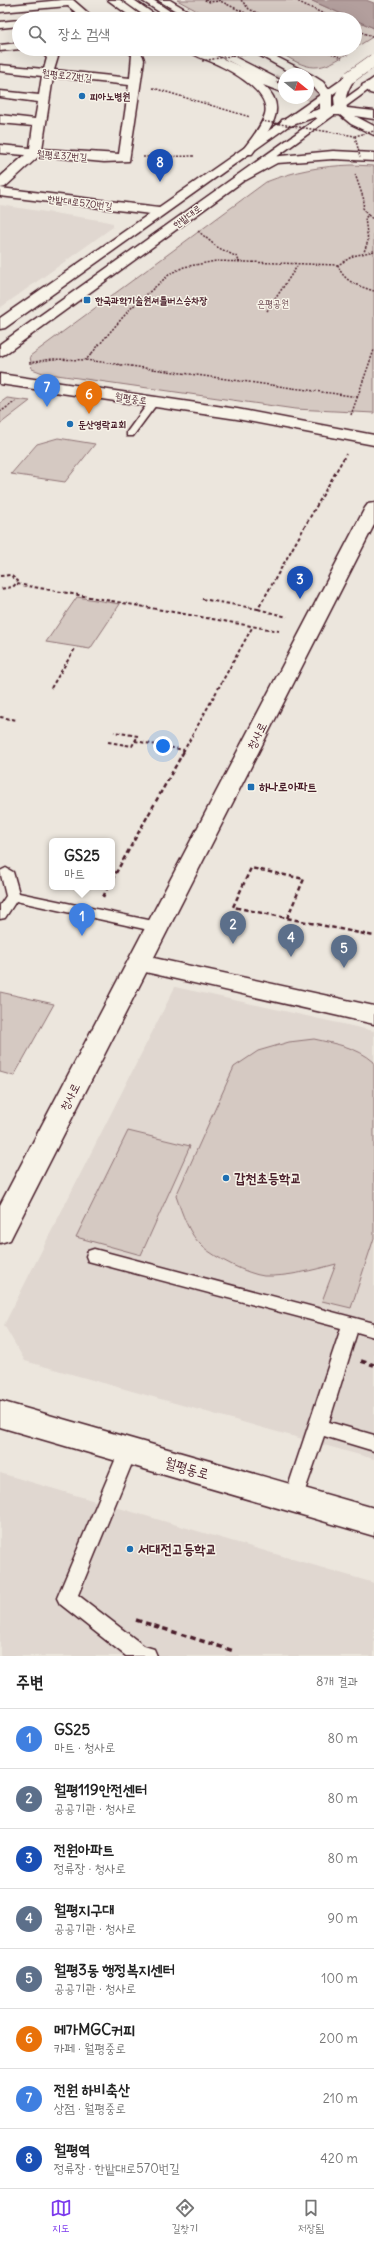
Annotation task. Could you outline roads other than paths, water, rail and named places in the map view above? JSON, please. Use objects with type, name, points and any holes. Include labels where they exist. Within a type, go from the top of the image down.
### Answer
[{"type":"street","points":[[113,0],[131,12]]},
{"type":"street","points":[[127,0],[146,12]]},
{"type":"street","points":[[146,0],[166,12]]},
{"type":"street","points":[[164,0],[184,12]]},
{"type":"street","points":[[0,9],[69,1],[82,12]]},
{"type":"street","points":[[0,25],[12,25]]},
{"type":"street","points":[[0,48],[12,47]]},
{"type":"street","points":[[0,184],[35,153],[48,73],[53,57],[52,56]]},
{"type":"street","points":[[133,82],[137,56]]},
{"type":"street","points":[[206,56],[235,70],[278,86]]},
{"type":"street","points":[[223,56],[278,86]]},
{"type":"street","points":[[248,56],[278,71]]},
{"type":"street","points":[[266,56],[289,68]]},
{"type":"street","points":[[332,103],[350,77],[374,60]]},
{"type":"street","name":"월평로27번길","points":[[0,68],[133,82]]},
{"type":"street","points":[[235,70],[268,94],[273,108],[266,127],[248,151]]},
{"type":"street","points":[[314,78],[322,79],[350,77]]},
{"type":"street","points":[[314,81],[321,85],[332,103],[358,124],[374,131]]},
{"type":"street","name":"월평로37번길","points":[[0,149],[35,153],[131,158],[133,82]]},
{"type":"street","points":[[0,325],[159,211],[248,151],[286,123],[370,86]]},
{"type":"street","points":[[0,94],[44,99]]},
{"type":"street","points":[[314,98],[374,115]]},
{"type":"street","name":"한밭대로","points":[[0,351],[311,128],[332,103]]},
{"type":"street","points":[[0,119],[41,123]]},
{"type":"street","points":[[239,179],[274,160],[332,155],[374,157]]},
{"type":"street","name":"한밭대로570번길","points":[[0,192],[159,211]]},
{"type":"street","name":"월평중로","points":[[0,379],[237,414]]},
{"type":"street","points":[[237,414],[368,423]]},
{"type":"street","points":[[237,414],[374,440]]},
{"type":"street","name":"청사로","points":[[0,1232],[374,508]]},
{"type":"street","points":[[140,963],[374,1015]]},
{"type":"street","name":"월평동로","points":[[0,1414],[374,1522]]},
{"type":"lane","points":[[130,434],[154,401]]},
{"type":"lane","points":[[0,916],[13,896],[6,872]]},
{"type":"lane","points":[[13,896],[158,927]]},
{"type":"lane","points":[[94,1256],[374,1330]]},
{"type":"lane","points":[[293,1499],[351,1324]]},
{"type":"lane","points":[[318,1427],[374,1442]]},
{"type":"lane","points":[[128,1451],[67,1598],[139,1654],[147,1656]]},
{"type":"tunnel","points":[[274,80],[278,82]]},
{"type":"tunnel","points":[[314,97],[374,123]]},
{"type":"place","name":"피아노병원","points":[[82,96]]},
{"type":"place","name":"월평역","points":[[160,182]]},
{"type":"place","name":"한국과학기술원셔틀버스승차장","points":[[87,300]]},
{"type":"place","name":"전원 하비축산","points":[[47,407]]},
{"type":"place","name":"메가MGC커피","points":[[89,414]]},
{"type":"place","name":"둔산영락교회","points":[[70,424]]},
{"type":"place","name":"전원아파트","points":[[300,599]]},
{"type":"place","name":"하나로아파트","points":[[251,787]]},
{"type":"place","name":"GS25","points":[[82,936]]},
{"type":"place","name":"월평119안전센터","points":[[233,944]]},
{"type":"place","name":"월평지구대","points":[[291,957]]},
{"type":"place","name":"월평3동 행정복지센터","points":[[344,968]]},
{"type":"place","name":"갑천초등학교","points":[[226,1178]]},
{"type":"place","name":"서대전고등학교","points":[[130,1549]]},
{"type":"park label","name":"은평공원","points":[[273,303]]}]
